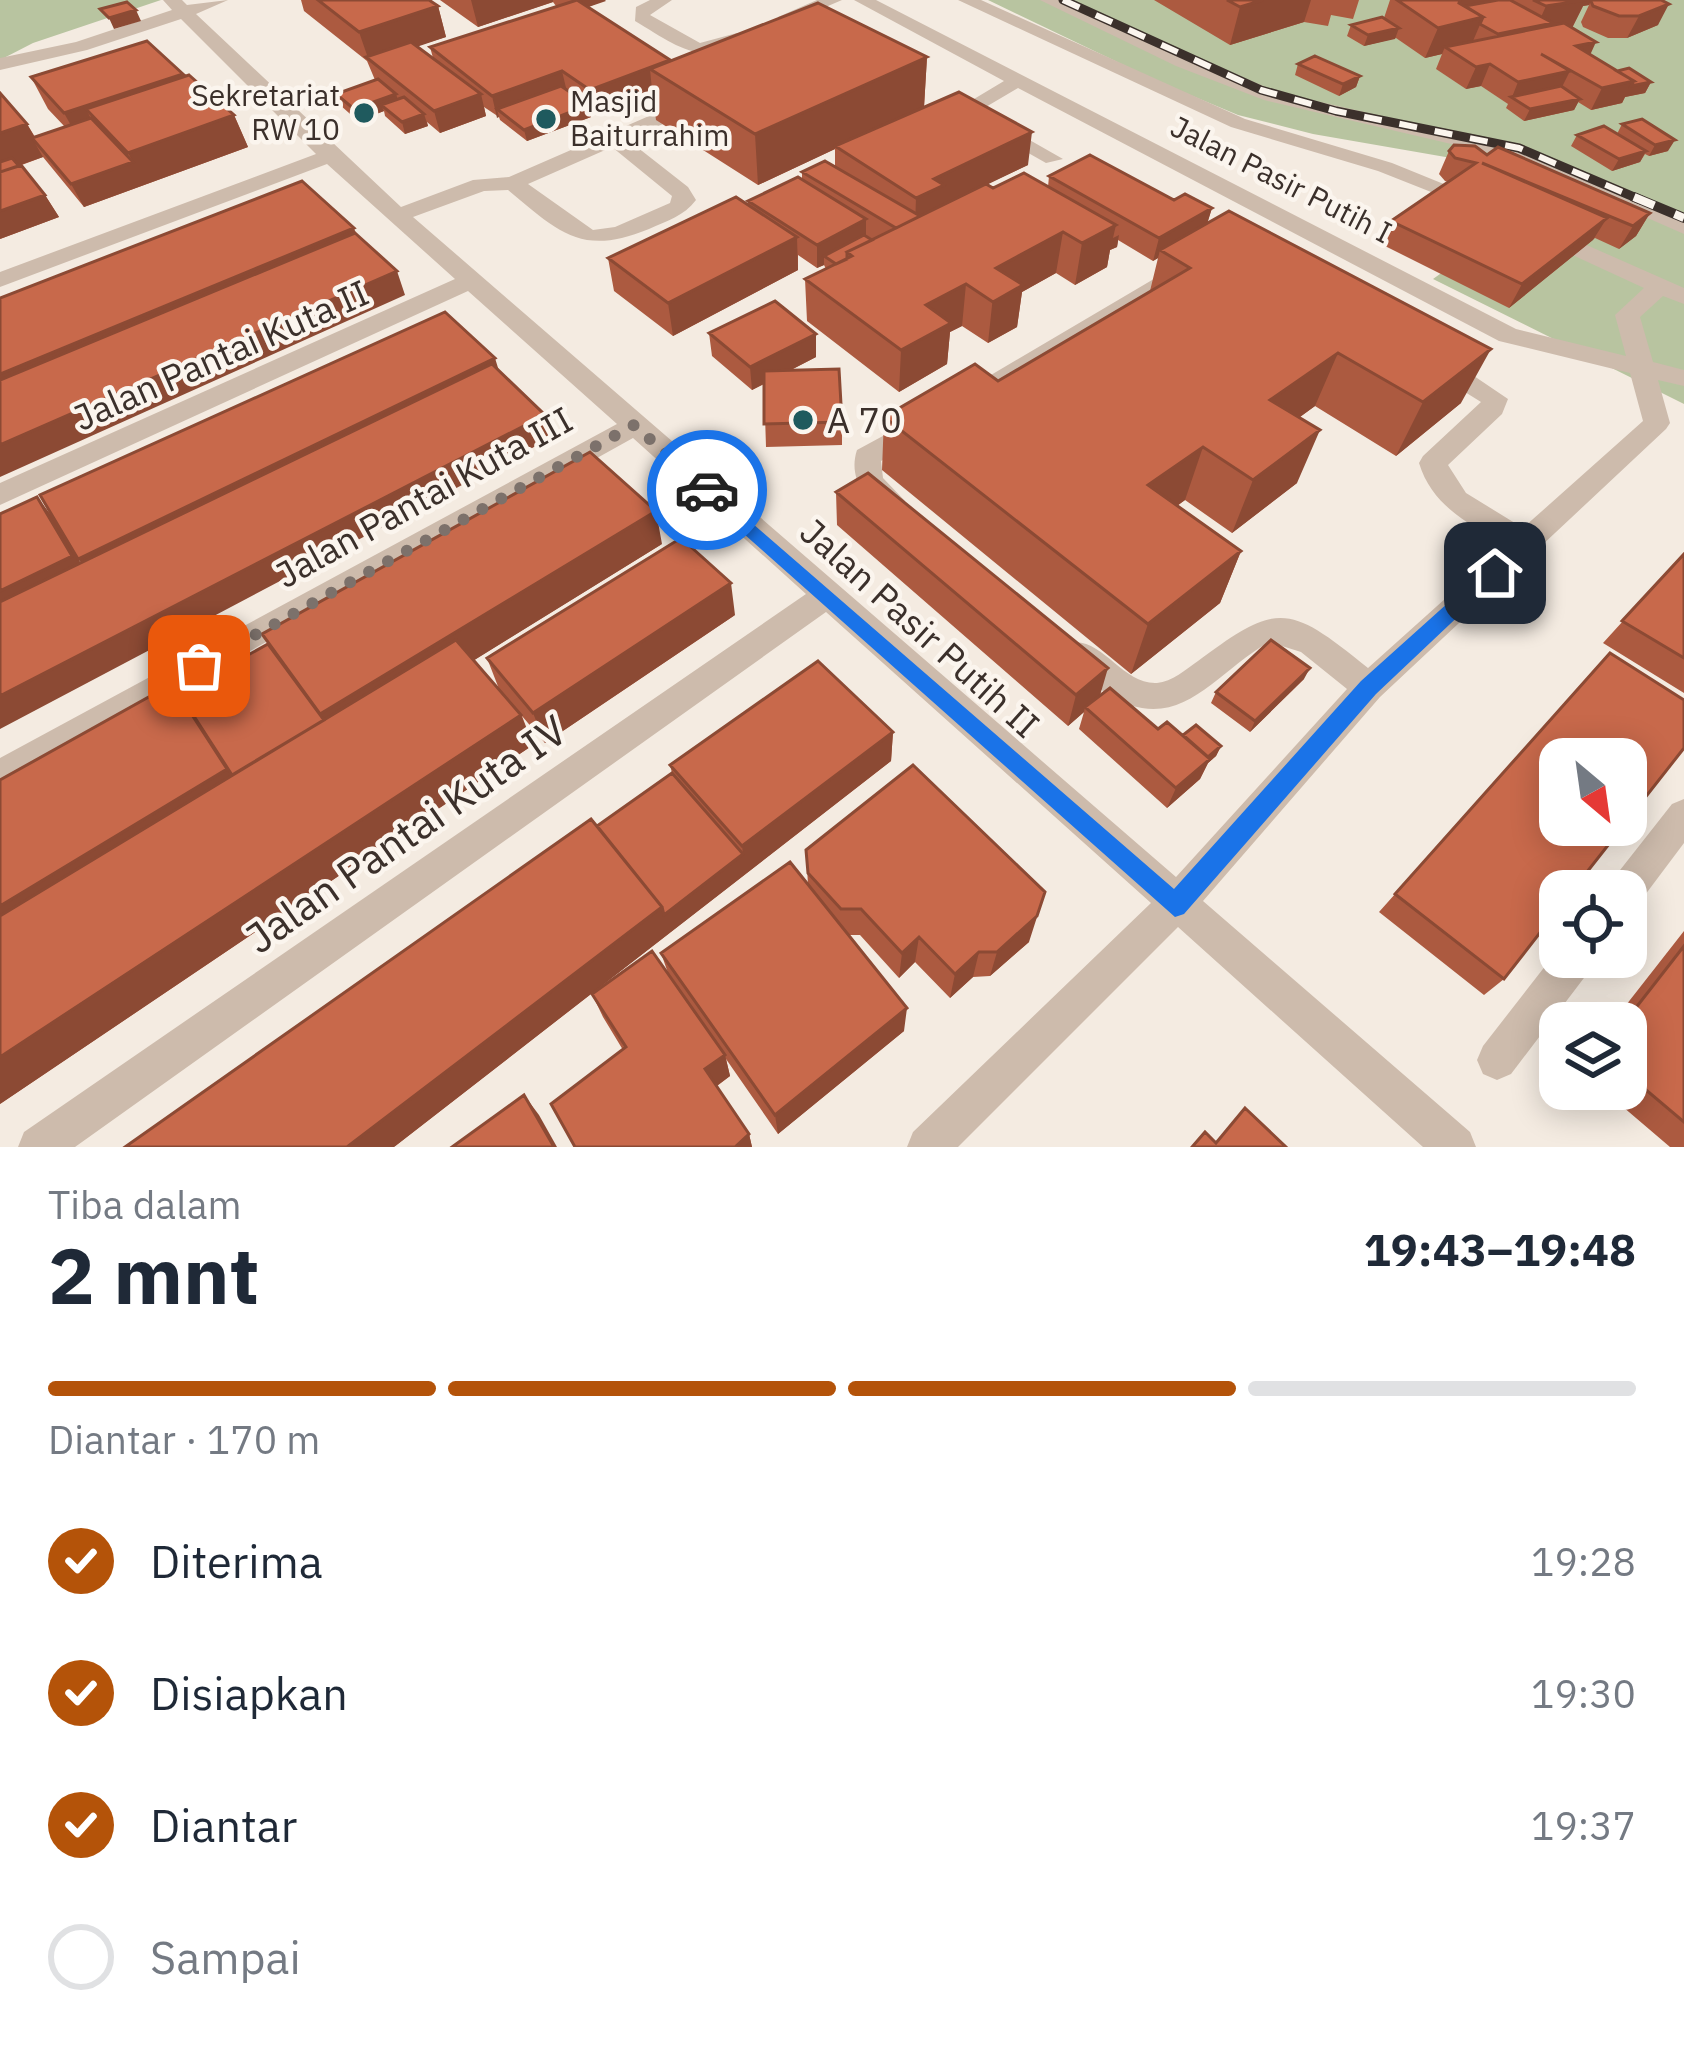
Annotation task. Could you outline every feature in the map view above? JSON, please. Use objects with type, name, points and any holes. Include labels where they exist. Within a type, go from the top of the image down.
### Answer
[{"type":"street","points":[[0,62],[33,43],[172,4],[219,0]]},
{"type":"street","points":[[663,0],[642,11],[641,17],[698,50],[755,30]]},
{"type":"street","points":[[775,22],[833,0]]},
{"type":"street","name":"Jalan Pasir Putih I","points":[[863,0],[1301,237],[1508,335],[1684,378]]},
{"type":"street","name":"Jalan Pasir Putih I","points":[[967,0],[1238,123],[1385,167],[1672,291]]},
{"type":"street","points":[[1049,0],[1271,97],[1518,153],[1684,227]]},
{"type":"street","name":"Jalan Pasir Putih II","points":[[172,4],[330,156],[1455,1147]]},
{"type":"street","points":[[1018,80],[964,111],[1053,159]]},
{"type":"street","points":[[398,216],[481,185],[513,183],[656,120]]},
{"type":"street","points":[[513,183],[587,240],[603,241],[678,208],[685,200],[680,192],[616,140]]},
{"type":"street","points":[[0,280],[330,156]]},
{"type":"street","points":[[917,523],[870,482],[867,457],[1204,256]]},
{"type":"street","name":"Jalan Pantai Kuta II","points":[[0,495],[471,281]]},
{"type":"street","points":[[928,1147],[1175,905],[1369,688],[1657,423],[1627,315],[1672,291]]},
{"type":"street","points":[[1403,344],[1495,399],[1493,408],[1433,463],[1436,479],[1448,494],[1526,544]]},
{"type":"street","name":"Jalan Pantai Kuta III","points":[[0,775],[634,425]]},
{"type":"street","name":"Jalan Pantai Kuta IV","points":[[39,1147],[826,596]]},
{"type":"street","points":[[1058,638],[1111,682],[1156,699],[1181,693],[1247,639],[1279,628],[1307,641],[1369,688]]},
{"type":"street","points":[[1642,870],[1684,815]]},
{"type":"street","points":[[1497,1060],[1560,978]]},
{"type":"green space","points":[[0,0],[161,0],[33,43],[0,60]]},
{"type":"green space","points":[[988,0],[1684,0],[1684,404],[1433,279],[1549,196],[1457,159],[1313,134],[1238,115]]},
{"type":"building","points":[[318,0],[429,0],[438,6],[359,32]]},
{"type":"building","points":[[577,0],[670,60],[590,90],[562,71],[492,96],[430,47]]},
{"type":"building","points":[[1227,0],[1263,0],[1240,7]]},
{"type":"building","points":[[1397,0],[1460,0],[1483,17],[1438,28]]},
{"type":"building","points":[[1510,0],[1553,23],[1498,34],[1480,24],[1483,17],[1465,6]]},
{"type":"building","points":[[1533,0],[1586,0],[1546,6]]},
{"type":"building","points":[[1593,0],[1669,4],[1639,16],[1619,16],[1593,6]]},
{"type":"building","points":[[127,2],[136,10],[109,18],[100,9]]},
{"type":"building","points":[[818,3],[927,57],[755,134],[650,69]]},
{"type":"building","points":[[1382,17],[1399,28],[1368,35],[1351,25]]},
{"type":"building","points":[[1564,23],[1596,42],[1576,46],[1634,81],[1602,88],[1541,54],[1570,71],[1518,82],[1490,64],[1476,67],[1445,47]]},
{"type":"building","points":[[147,41],[183,74],[64,113],[31,77]]},
{"type":"building","points":[[411,42],[481,94],[434,111],[366,57]]},
{"type":"building","points":[[1315,56],[1360,76],[1343,84],[1298,64]]},
{"type":"building","points":[[1629,68],[1651,82],[1631,86],[1634,81],[1617,71]]},
{"type":"building","points":[[189,75],[234,115],[128,153],[86,109]]},
{"type":"building","points":[[378,79],[396,94],[354,109],[336,94]]},
{"type":"building","points":[[561,86],[589,105],[524,130],[497,109]]},
{"type":"building","points":[[1561,86],[1580,99],[1530,109],[1511,97]]},
{"type":"building","points":[[959,92],[1032,132],[934,179],[944,185],[916,198],[835,146]]},
{"type":"building","points":[[0,93],[27,124],[0,133]]},
{"type":"building","points":[[404,97],[424,114],[402,122],[381,105]]},
{"type":"building","points":[[91,118],[133,162],[71,184],[32,138]]},
{"type":"building","points":[[1642,119],[1675,140],[1655,145],[1622,124]]},
{"type":"building","points":[[1604,126],[1646,151],[1619,159],[1577,135]]},
{"type":"building","points":[[1454,145],[1475,146],[1487,155],[1498,147],[1650,213],[1633,226],[1482,163],[1607,218],[1522,284],[1391,221],[1476,163],[1455,158],[1449,151]]},
{"type":"building","points":[[1090,155],[1174,200],[1185,194],[1212,208],[1159,238],[1049,176]]},
{"type":"building","points":[[12,158],[19,166],[0,172],[0,162]]},
{"type":"building","points":[[825,161],[920,216],[896,228],[802,172]]},
{"type":"building","points":[[21,165],[45,195],[0,211],[0,172]]},
{"type":"building","points":[[1024,173],[1116,225],[1082,243],[1063,232],[996,268],[1023,285],[993,302],[966,284],[926,305],[951,323],[901,350],[805,279],[852,256],[847,252],[986,184],[993,188]]},
{"type":"building","points":[[798,177],[866,219],[817,245],[748,201]]},
{"type":"building","points":[[302,181],[354,228],[0,374],[0,298]]},
{"type":"building","points":[[736,197],[797,237],[668,303],[608,258]]},
{"type":"building","points":[[1229,211],[1491,349],[1423,402],[1338,353],[1270,400],[1320,430],[1253,480],[1203,447],[1148,485],[1241,551],[1148,624],[884,417],[975,364],[998,381],[1190,268],[1160,250]]},
{"type":"building","points":[[355,233],[397,271],[0,445],[0,380]]},
{"type":"building","points":[[864,235],[872,240],[847,252],[847,259],[836,264],[824,256]]},
{"type":"building","points":[[775,301],[816,334],[750,367],[709,333]]},
{"type":"building","points":[[445,312],[495,358],[78,559],[40,495]]},
{"type":"building","points":[[492,364],[545,415],[0,696],[0,602]]},
{"type":"building","points":[[839,369],[842,422],[764,424],[764,371]]},
{"type":"building","points":[[590,452],[656,511],[320,714],[262,634]]},
{"type":"building","points":[[868,473],[1108,668],[1076,695],[836,492]]},
{"type":"building","points":[[37,497],[72,556],[0,591],[0,514]]},
{"type":"building","points":[[681,538],[731,583],[533,713],[487,658]]},
{"type":"building","points":[[1684,554],[1684,658],[1622,621]]},
{"type":"building","points":[[456,640],[521,715],[0,1057],[0,916]]},
{"type":"building","points":[[1271,640],[1310,668],[1255,721],[1216,692]]},
{"type":"building","points":[[268,644],[324,720],[232,775],[179,693]]},
{"type":"building","points":[[1610,653],[1684,700],[1684,748],[1647,795],[1647,738],[1539,738],[1539,846],[1607,846],[1589,870],[1539,870],[1539,934],[1504,979],[1395,894]]},
{"type":"building","points":[[818,661],[893,732],[742,846],[670,765]]},
{"type":"building","points":[[172,684],[227,769],[0,906],[0,780]]},
{"type":"building","points":[[1110,688],[1158,729],[1167,722],[1210,759],[1176,788],[1085,707]]},
{"type":"building","points":[[1196,725],[1221,746],[1208,757],[1183,735]]},
{"type":"building","points":[[913,765],[1045,892],[1037,916],[997,952],[979,952],[955,974],[919,937],[902,953],[861,909],[841,909],[808,873],[806,850]]},
{"type":"building","points":[[672,773],[743,854],[664,915],[597,826]]},
{"type":"building","points":[[591,819],[662,907],[347,1147],[125,1147]]},
{"type":"building","points":[[790,862],[907,1008],[775,1115],[661,953]]},
{"type":"building","points":[[1684,946],[1684,1122],[1647,1091],[1647,1002],[1640,1002]]},
{"type":"building","points":[[652,951],[725,1055],[705,1069],[749,1134],[735,1147],[575,1147],[551,1104],[626,1047],[592,994]]},
{"type":"building","points":[[524,1095],[554,1147],[452,1147]]},
{"type":"building","points":[[1245,1108],[1286,1147],[1192,1147],[1205,1132],[1216,1143]]},
{"type":"railway","points":[[1063,0],[1261,90],[1336,111],[1519,148],[1641,200]]},
{"type":"railway","points":[[1634,197],[1684,218]]},
{"type":"way so far","points":[[199,666],[634,425],[707,490]]},
{"type":"place","name":"Sekretariat RW 10","points":[[364,113]]},
{"type":"place","name":"Masjid Baiturrahim","points":[[546,119]]},
{"type":"place","name":"A 70","points":[[803,420]]},
{"type":"route","points":[[707,490],[1175,905],[1369,688],[1495,573]]}]
